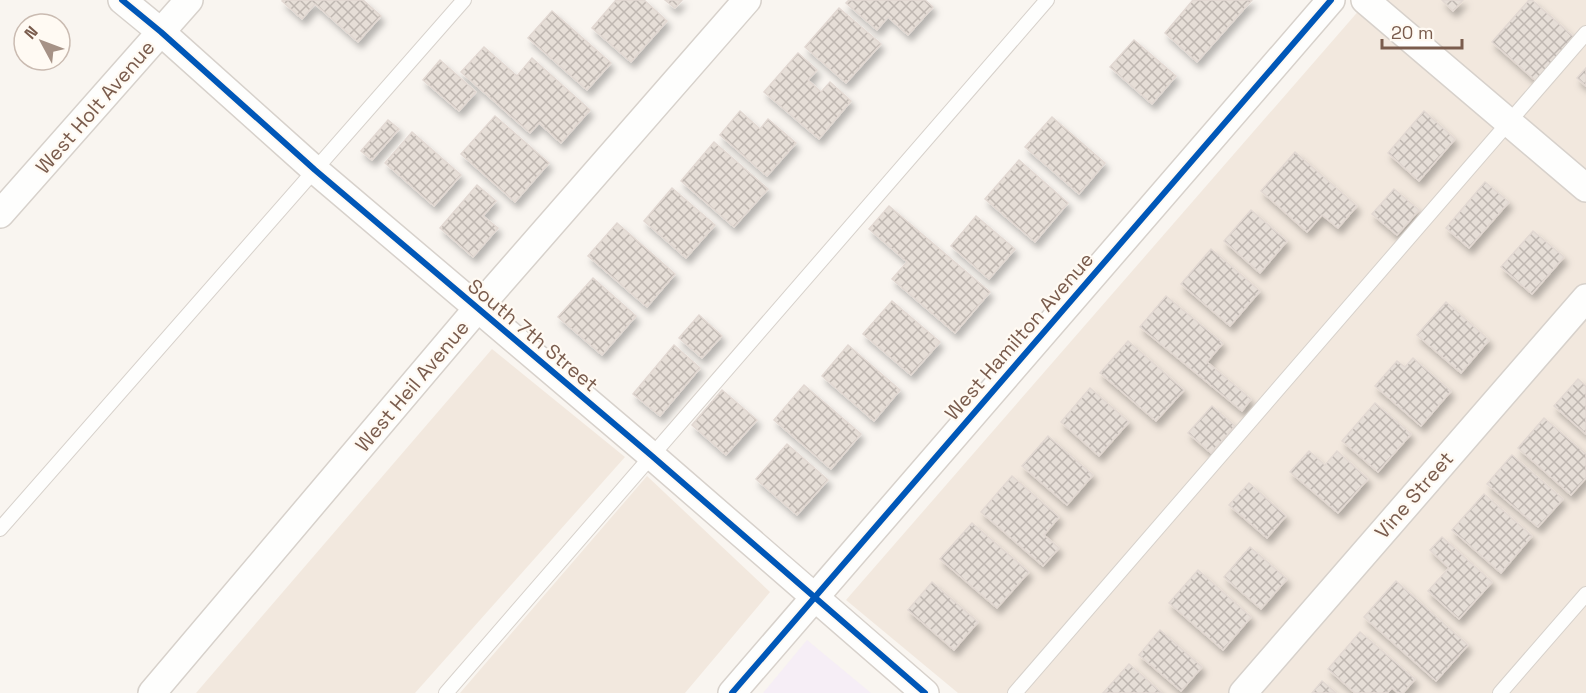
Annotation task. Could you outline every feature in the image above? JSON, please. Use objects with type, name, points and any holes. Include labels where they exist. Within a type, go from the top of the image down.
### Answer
[{"type":"street","name":"South 7th Street","points":[[122,0],[315,170],[652,456],[925,693]]},
{"type":"street","name":"West Holt Avenue","points":[[0,214],[189,0]]},
{"type":"street","name":"West Heil Avenue","points":[[152,693],[477,309],[747,0]]},
{"type":"street","name":"West Hamilton Avenue","points":[[732,693],[1330,0]]},
{"type":"street","points":[[1365,0],[1586,188]]},
{"type":"street","name":"Vine Street","points":[[1243,693],[1586,298]]},
{"type":"lane","points":[[0,529],[464,0]]},
{"type":"lane","points":[[446,693],[1047,0]]},
{"type":"lane","points":[[1015,693],[1586,33]]},
{"type":"lane","points":[[1500,693],[1586,594]]},
{"type":"shaded area","points":[[1368,0],[1586,0],[1586,693],[958,693],[846,600]]},
{"type":"shaded area","points":[[492,349],[625,457],[415,693],[196,693]]},
{"type":"shaded area","points":[[647,476],[770,592],[685,693],[460,693]]},
{"type":"shaded area","points":[[807,640],[871,693],[763,693]]},
{"type":"building","points":[[363,0],[381,16],[358,42],[315,4],[302,19],[282,1]]},
{"type":"building","points":[[616,0],[644,0],[667,21],[631,62],[592,28]]},
{"type":"building","points":[[665,0],[682,0],[675,8]]},
{"type":"building","points":[[849,0],[925,0],[933,7],[908,35],[888,17],[877,30],[846,3]]},
{"type":"building","points":[[1193,0],[1252,0],[1197,62],[1165,33]]},
{"type":"building","points":[[1442,0],[1463,0],[1453,11]]},
{"type":"building","points":[[1529,0],[1532,0],[1574,37],[1536,81],[1492,42]]},
{"type":"building","points":[[839,8],[881,44],[846,83],[805,47]]},
{"type":"building","points":[[552,11],[611,63],[587,90],[528,38]]},
{"type":"building","points":[[1134,40],[1176,76],[1152,104],[1110,67]]},
{"type":"building","points":[[484,47],[517,76],[532,58],[590,110],[561,143],[539,123],[530,133],[461,72]]},
{"type":"building","points":[[798,53],[817,70],[808,80],[821,92],[830,82],[851,101],[819,139],[764,92]]},
{"type":"building","points":[[440,60],[476,92],[459,111],[423,80]]},
{"type":"building","points":[[1586,68],[1586,86],[1577,78]]},
{"type":"building","points":[[740,111],[760,129],[768,119],[796,143],[767,176],[720,135]]},
{"type":"building","points":[[1424,111],[1455,139],[1419,181],[1388,153]]},
{"type":"building","points":[[495,116],[549,163],[515,202],[461,154]]},
{"type":"building","points":[[1052,117],[1105,163],[1079,194],[1025,147]]},
{"type":"building","points":[[388,120],[399,129],[372,160],[361,151]]},
{"type":"building","points":[[412,132],[461,175],[434,206],[385,163]]},
{"type":"building","points":[[714,142],[768,189],[734,227],[681,181]]},
{"type":"building","points":[[1295,152],[1357,206],[1338,228],[1322,215],[1307,232],[1261,191]]},
{"type":"building","points":[[1019,160],[1068,203],[1035,242],[985,199]]},
{"type":"building","points":[[1485,182],[1509,202],[1469,248],[1446,228]]},
{"type":"building","points":[[477,185],[496,201],[483,216],[498,228],[473,257],[440,228]]},
{"type":"building","points":[[672,188],[715,225],[686,258],[644,221]]},
{"type":"building","points":[[1394,189],[1419,210],[1397,235],[1372,214]]},
{"type":"building","points":[[889,206],[990,292],[955,333],[892,279],[907,262],[869,229]]},
{"type":"building","points":[[1251,210],[1287,241],[1260,273],[1224,241]]},
{"type":"building","points":[[976,216],[1015,249],[989,279],[951,246]]},
{"type":"building","points":[[617,223],[675,274],[647,307],[588,256]]},
{"type":"building","points":[[1533,231],[1564,257],[1532,294],[1501,267]]},
{"type":"building","points":[[1211,249],[1260,291],[1230,326],[1181,284]]},
{"type":"building","points":[[593,278],[636,316],[602,355],[558,317]]},
{"type":"building","points":[[1166,296],[1223,343],[1207,362],[1251,399],[1242,411],[1140,327]]},
{"type":"building","points":[[892,301],[940,342],[911,375],[863,334]]},
{"type":"building","points":[[1446,302],[1489,340],[1461,373],[1417,335]]},
{"type":"building","points":[[699,315],[722,336],[702,358],[679,338]]},
{"type":"building","points":[[1128,341],[1184,390],[1156,421],[1100,373]]},
{"type":"building","points":[[674,345],[700,368],[660,416],[633,394]]},
{"type":"building","points":[[848,345],[900,390],[874,421],[822,376]]},
{"type":"building","points":[[1413,358],[1451,391],[1421,426],[1375,386],[1397,361],[1405,367]]},
{"type":"building","points":[[1578,379],[1586,386],[1586,434],[1554,406]]},
{"type":"building","points":[[804,385],[861,434],[831,469],[774,420]]},
{"type":"building","points":[[1090,388],[1129,422],[1099,456],[1061,422]]},
{"type":"building","points":[[722,390],[757,420],[726,455],[692,425]]},
{"type":"building","points":[[1375,403],[1411,434],[1378,472],[1342,441]]},
{"type":"building","points":[[1212,406],[1235,426],[1211,453],[1188,433]]},
{"type":"building","points":[[1544,418],[1586,454],[1586,478],[1571,495],[1518,448]]},
{"type":"building","points":[[1048,436],[1093,475],[1067,505],[1022,466]]},
{"type":"building","points":[[787,444],[828,480],[797,515],[756,479]]},
{"type":"building","points":[[1309,451],[1325,465],[1337,451],[1368,479],[1338,513],[1290,472]]},
{"type":"building","points":[[1512,455],[1563,499],[1538,527],[1487,484]]},
{"type":"building","points":[[1012,476],[1059,517],[1044,535],[1059,548],[1043,566],[981,512]]},
{"type":"building","points":[[1249,483],[1286,516],[1267,538],[1229,505]]},
{"type":"building","points":[[1484,494],[1532,536],[1501,573],[1452,530]]},
{"type":"building","points":[[972,523],[1029,572],[997,608],[940,559]]},
{"type":"building","points":[[1442,537],[1492,582],[1459,619],[1428,591],[1449,568],[1430,550]]},
{"type":"building","points":[[1250,547],[1287,579],[1261,609],[1224,577]]},
{"type":"building","points":[[1198,570],[1251,617],[1223,650],[1169,603]]},
{"type":"building","points":[[1396,581],[1468,645],[1436,681],[1364,617]]},
{"type":"building","points":[[932,582],[978,622],[954,650],[908,610]]},
{"type":"building","points":[[1160,630],[1202,667],[1181,691],[1139,655]]},
{"type":"building","points":[[1360,632],[1415,679],[1403,693],[1398,693],[1392,688],[1387,693],[1355,693],[1328,669]]},
{"type":"building","points":[[1129,664],[1162,693],[1103,693]]},
{"type":"building","points":[[1322,681],[1336,693],[1312,693]]},
{"type":"cycle path","points":[[122,0],[315,170],[652,456],[925,693]]},
{"type":"cycle path","points":[[732,693],[1331,0]]}]
